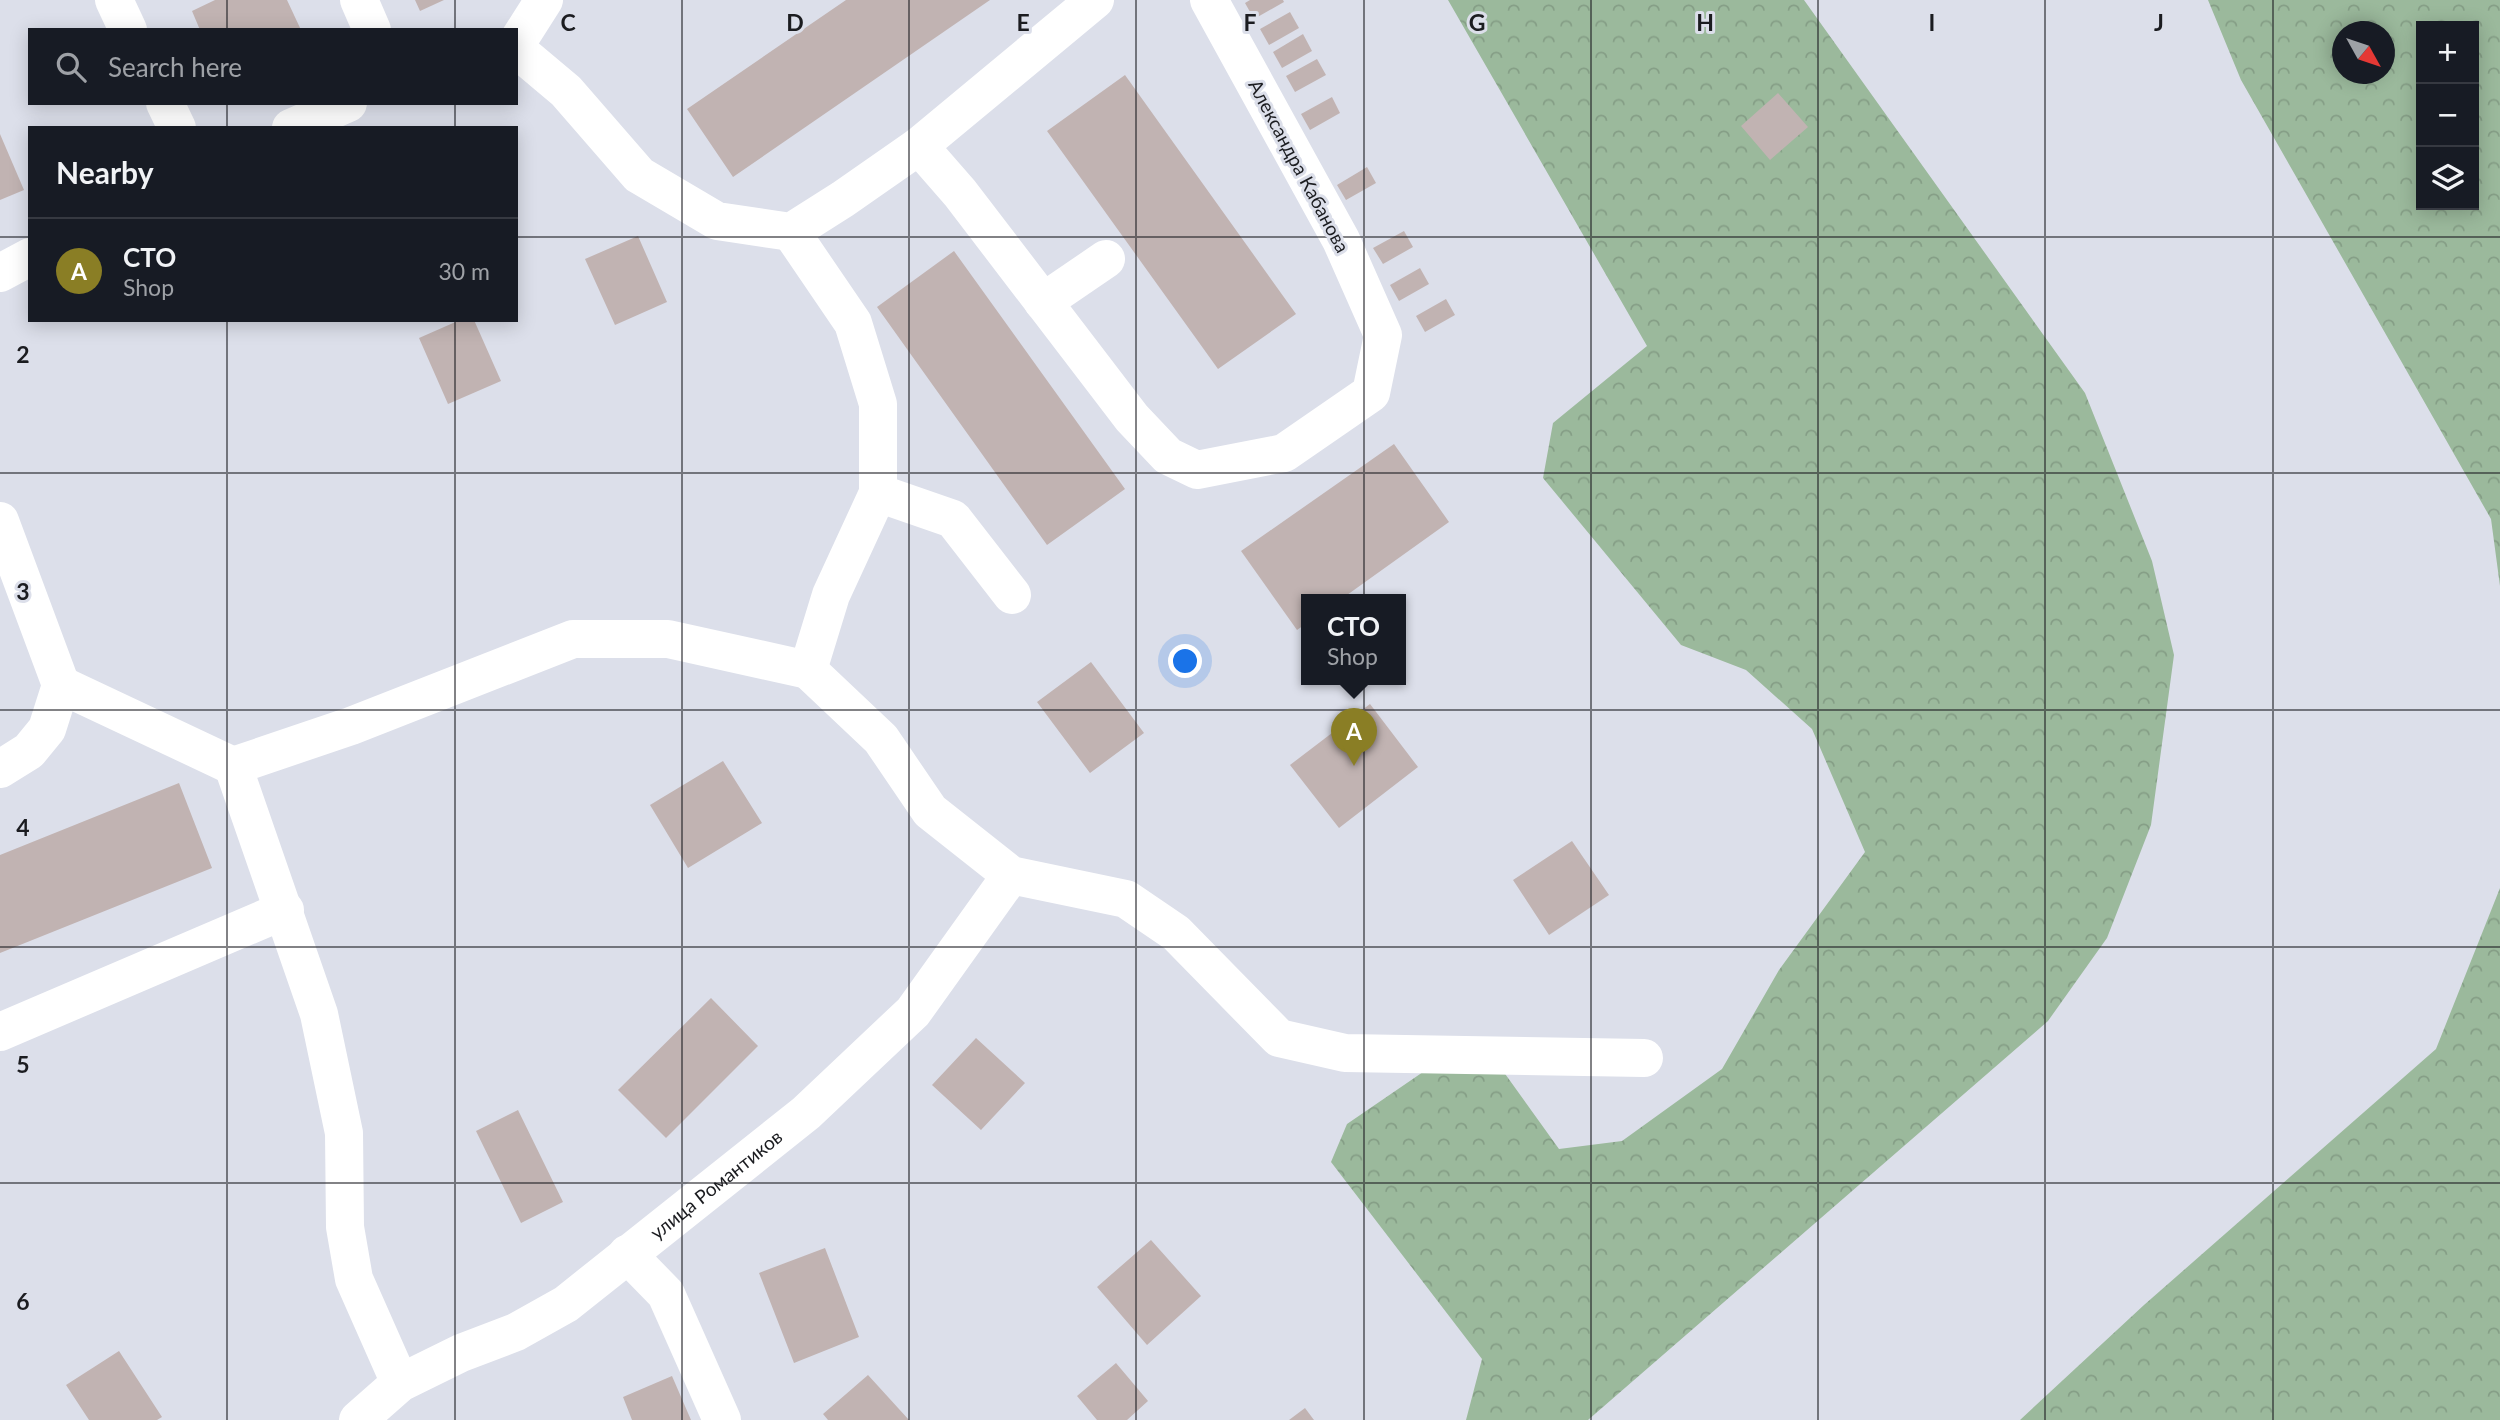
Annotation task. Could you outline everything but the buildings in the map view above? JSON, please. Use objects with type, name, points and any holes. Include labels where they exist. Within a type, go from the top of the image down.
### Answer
[{"type":"street","points":[[114,0],[127,28]]},
{"type":"street","points":[[359,0],[371,28]]},
{"type":"street","points":[[518,44],[544,0]]},
{"type":"street","points":[[518,49],[566,91],[639,175],[717,220],[791,232],[919,146],[1095,0]]},
{"type":"street","name":"Александра Кабанова","points":[[1043,302],[1132,418],[1168,456],[1196,470],[1284,453],[1371,393],[1383,335],[1341,240],[1209,0]]},
{"type":"street","points":[[165,105],[176,126]]},
{"type":"street","points":[[295,126],[343,105]]},
{"type":"street","points":[[919,146],[960,193],[1043,302],[1106,259]]},
{"type":"street","points":[[791,232],[853,323],[877,404],[878,493],[831,595],[807,670]]},
{"type":"street","points":[[0,272],[28,258]]},
{"type":"street","points":[[878,493],[953,519],[1012,595]]},
{"type":"street","points":[[0,522],[61,685],[47,729],[29,751],[0,769]]},
{"type":"street","points":[[61,685],[233,766],[351,726],[573,639],[668,639],[807,670],[881,739],[930,811],[1011,875],[1126,900],[1176,933],[1279,1038],[1345,1053],[1644,1058]]},
{"type":"street","points":[[233,766],[320,1014],[344,1133],[345,1227],[354,1279],[400,1383]]},
{"type":"street","name":"улица Романтиков","points":[[358,1420],[400,1383],[461,1353],[516,1332],[566,1304],[806,1112],[913,1012],[1011,875]]},
{"type":"street","points":[[0,1032],[285,910]]},
{"type":"street","points":[[627,1254],[666,1294],[722,1420]]},
{"type":"green space","points":[[1448,0],[1804,0],[2085,393],[2152,561],[2174,655],[2151,825],[2107,938],[2048,1021],[1588,1420],[1466,1420],[1482,1359],[1331,1162],[1347,1124],[1423,1072],[1498,1064],[1559,1149],[1622,1141],[1722,1069],[1779,970],[1865,852],[1812,729],[1746,670],[1681,645],[1543,478],[1553,423],[1647,346]]},
{"type":"green space","points":[[2208,0],[2500,0],[2500,586],[2491,519],[2241,80]]},
{"type":"green space","points":[[2500,888],[2500,1420],[2020,1420],[2144,1305],[2436,1049]]},
{"type":"place","name":"СТО","points":[[1354,766]]}]
